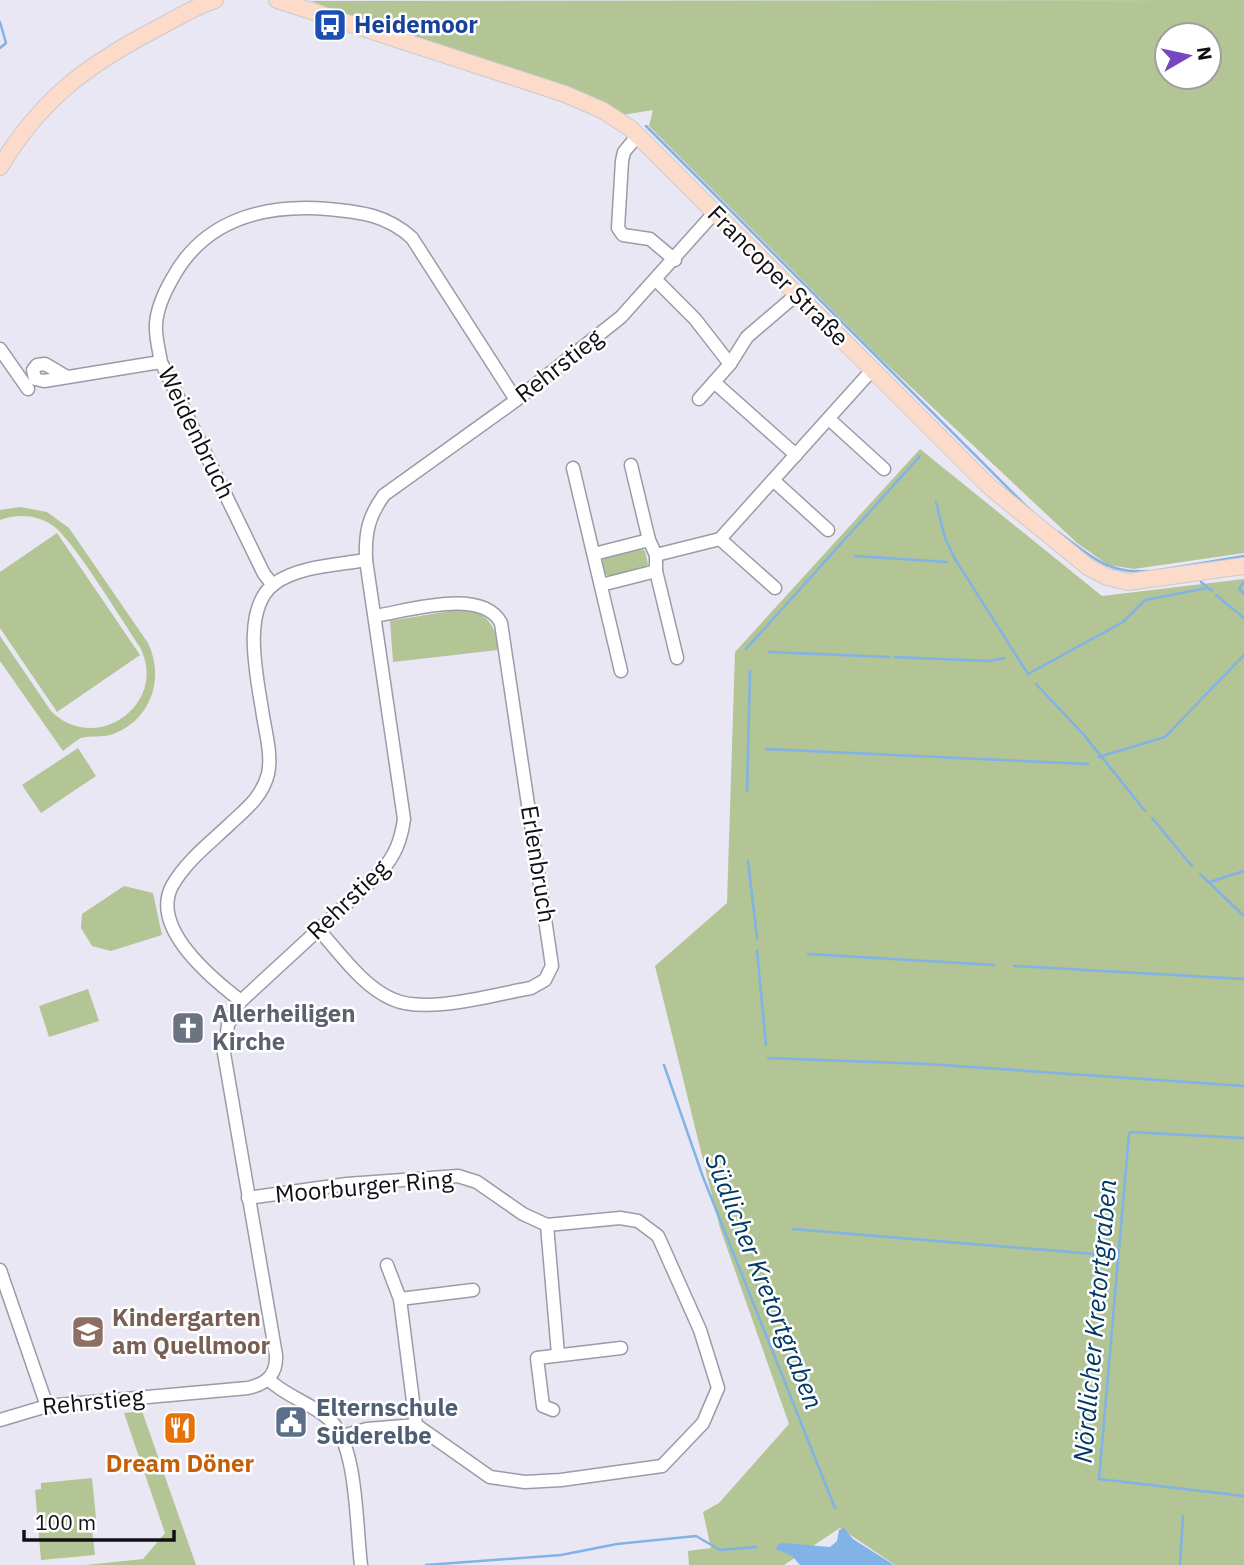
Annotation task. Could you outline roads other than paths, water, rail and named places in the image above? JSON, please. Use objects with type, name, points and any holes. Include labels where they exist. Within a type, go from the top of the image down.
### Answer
[{"type":"main road","points":[[0,167],[29,124],[82,72],[117,50],[215,0]]},
{"type":"main road","name":"Francoper Straße","points":[[277,0],[577,99],[602,110],[638,135],[872,370],[1035,527],[1079,561],[1107,577],[1141,582],[1244,566]]},
{"type":"street","points":[[638,135],[624,152],[622,161],[618,228],[623,235],[650,239],[675,260]]},
{"type":"street","name":"Weidenbruch","points":[[273,585],[264,574],[161,362],[156,325],[162,299],[180,264],[195,246],[228,223],[268,210],[293,206],[368,213],[397,224],[412,238],[516,400]]},
{"type":"street","name":"Rehrstieg","points":[[0,1420],[47,1406],[248,1388],[268,1380],[275,1369],[276,1360],[224,1053],[228,1025],[241,1001],[381,872],[394,855],[401,838],[404,819],[366,559],[365,535],[371,513],[384,495],[516,400],[621,317],[675,260],[715,212]]},
{"type":"street","points":[[656,281],[695,318],[730,364]]},
{"type":"street","points":[[699,399],[730,364],[747,337],[796,295]]},
{"type":"street","points":[[0,349],[27,389]]},
{"type":"street","points":[[67,377],[161,362]]},
{"type":"street","points":[[656,555],[720,540],[872,370]]},
{"type":"street","points":[[714,382],[796,455]]},
{"type":"street","points":[[829,419],[884,469]]},
{"type":"street","points":[[631,465],[649,541],[656,555],[656,571],[677,658]]},
{"type":"street","points":[[573,468],[621,671]]},
{"type":"street","points":[[774,480],[828,530]]},
{"type":"street","points":[[720,540],[775,588]]},
{"type":"street","points":[[594,554],[649,541]]},
{"type":"street","points":[[241,1001],[219,984],[178,941],[169,918],[171,889],[188,864],[259,797],[268,773],[268,748],[253,630],[260,607],[273,585],[298,572],[366,559]]},
{"type":"street","points":[[601,585],[656,571]]},
{"type":"street","name":"Erlenbruch","points":[[318,929],[368,983],[385,995],[409,1004],[436,1003],[531,988],[545,980],[552,966],[510,673],[498,618],[486,607],[470,602],[375,615]]},
{"type":"street","name":"Moorburger Ring","points":[[248,1198],[347,1184],[458,1176],[477,1182],[523,1214],[547,1225]]},
{"type":"street","points":[[342,1436],[356,1430],[416,1425],[490,1477],[525,1482],[662,1466],[704,1423],[718,1388],[700,1331],[658,1236],[638,1221],[620,1218],[547,1225],[558,1354]]},
{"type":"street","points":[[387,1265],[400,1299],[416,1425]]},
{"type":"street","points":[[0,1270],[47,1406]]},
{"type":"street","points":[[400,1299],[472,1290]]},
{"type":"street","points":[[553,1410],[543,1406],[537,1358],[621,1349]]},
{"type":"street","points":[[268,1380],[326,1416],[342,1436],[349,1461],[361,1565]]},
{"type":"water","points":[[844,1528],[853,1539],[894,1565],[800,1565],[792,1556],[776,1549],[778,1544],[784,1543],[830,1547],[837,1541],[839,1530]]},
{"type":"waterway","points":[[0,22],[6,43],[0,48]]},
{"type":"waterway","points":[[646,126],[1033,513]]},
{"type":"waterway","points":[[746,649],[920,456]]},
{"type":"waterway","points":[[936,502],[945,538],[955,559],[1028,674],[1123,622],[1145,600],[1207,588]]},
{"type":"waterway","points":[[1058,532],[1109,566],[1147,571]]},
{"type":"waterway","points":[[855,556],[947,562]]},
{"type":"waterway","points":[[1154,571],[1244,556]]},
{"type":"waterway","points":[[1201,582],[1212,591]]},
{"type":"waterway","points":[[1244,582],[1239,589],[1244,594]]},
{"type":"waterway","points":[[1216,595],[1244,618]]},
{"type":"waterway","points":[[769,652],[889,657]]},
{"type":"waterway","points":[[1099,757],[1165,737],[1244,655]]},
{"type":"waterway","points":[[894,657],[989,661],[1004,658]]},
{"type":"waterway","points":[[747,791],[750,671]]},
{"type":"waterway","points":[[1036,684],[1084,735],[1145,811]]},
{"type":"waterway","points":[[766,749],[1088,764]]},
{"type":"waterway","points":[[1152,818],[1192,866]]},
{"type":"waterway","points":[[748,861],[757,938]]},
{"type":"waterway","points":[[1210,882],[1244,871]]},
{"type":"waterway","points":[[1200,874],[1243,915]]},
{"type":"waterway","points":[[757,951],[766,1045]]},
{"type":"waterway","points":[[808,954],[994,965]]},
{"type":"waterway","points":[[1014,966],[1244,979]]},
{"type":"waterway","points":[[768,1058],[927,1064],[1244,1086]]},
{"type":"waterway","name":"Südlicher Kretortgraben","points":[[664,1065],[703,1177],[835,1508]]},
{"type":"waterway","name":"Nördlicher Kretortgraben","points":[[1244,1138],[1129,1134],[1099,1479],[1244,1496]]},
{"type":"waterway","points":[[793,1229],[1118,1256]]},
{"type":"waterway","points":[[1180,1565],[1183,1516]]},
{"type":"waterway","points":[[426,1565],[561,1555],[617,1544],[696,1536],[720,1550],[756,1547]]},
{"type":"place","name":"Heidemoor","points":[[330,25]]},
{"type":"place","name":"Allerheiligen Kirche","points":[[188,1028]]},
{"type":"place","name":"Kindergarten am Quellmoor","points":[[88,1332]]},
{"type":"place","name":"Elternschule Süderelbe","points":[[291,1422]]},
{"type":"place","name":"Dream Döner","points":[[180,1428]]}]
